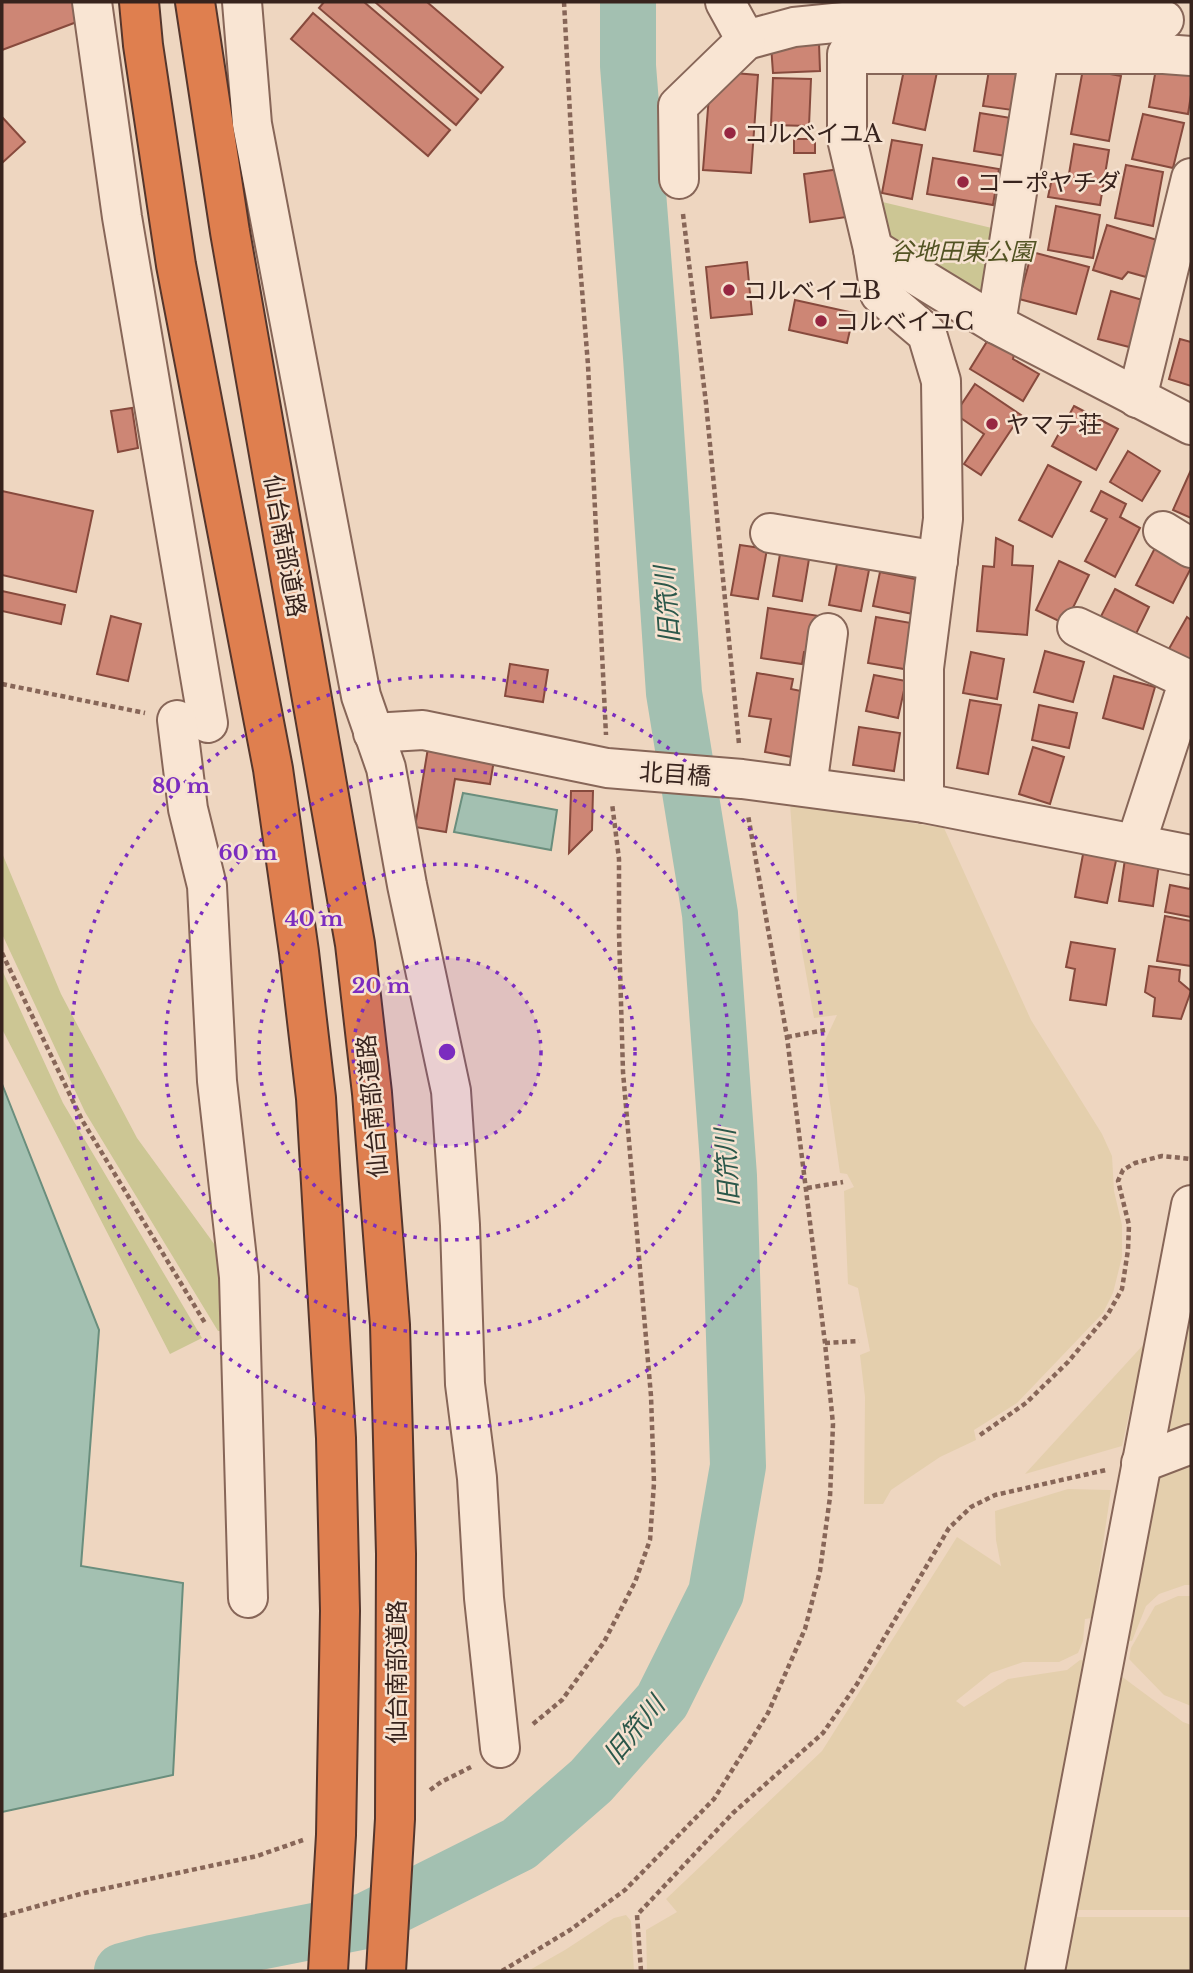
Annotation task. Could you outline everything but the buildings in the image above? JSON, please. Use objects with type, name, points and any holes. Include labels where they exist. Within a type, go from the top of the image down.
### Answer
[{"type":"highway","points":[[139,2],[176,265],[273,769],[316,1098],[336,1438],[340,1611],[320,1837],[328,1971]]},
{"type":"highway","name":"仙台南部道路","points":[[195,2],[233,246],[355,944],[373,1093],[391,1352],[408,1808],[386,1971]]},
{"type":"street","points":[[92,2],[192,721],[188,809],[207,886],[217,1081],[239,1277],[248,1598]]},
{"type":"street","points":[[242,2],[252,124],[361,696],[386,768],[407,885],[451,1091],[460,1225],[465,1384],[477,1478],[484,1598],[500,1748]]},
{"type":"street","points":[[678,178],[678,106],[736,21],[794,27],[854,21],[1170,27]]},
{"type":"street","points":[[924,803],[924,668],[943,519],[941,381],[927,334],[880,294],[873,249],[847,139],[847,54],[1039,55],[1170,27]]},
{"type":"street","points":[[996,324],[1039,55]]},
{"type":"street","points":[[1137,398],[1191,178]]},
{"type":"street","points":[[873,249],[996,324],[1191,425]]},
{"type":"street","points":[[770,533],[824,556],[938,561]]},
{"type":"street","points":[[1077,627],[1189,680],[1136,843]]},
{"type":"street","points":[[807,787],[828,633]]},
{"type":"street","name":"北目橋","points":[[373,733],[423,730],[616,769],[733,778],[924,803],[1191,855]]},
{"type":"street","points":[[1045,1971],[1191,1205]]},
{"type":"street","points":[[1141,1463],[1191,1444]]},
{"type":"path","points":[[408,1808],[441,1782],[500,1748],[562,1700],[604,1642],[635,1582],[650,1540],[654,1483],[651,1396],[623,1072],[616,769],[574,189],[564,2]]},
{"type":"path","points":[[502,1971],[570,1930],[625,1889],[714,1799],[768,1713],[805,1629],[820,1571],[830,1497],[833,1424],[787,1037],[733,778],[706,403],[678,178]]},
{"type":"path","points":[[2,684],[192,721]]},
{"type":"path","points":[[2,953],[82,1120],[208,1328]]},
{"type":"path","points":[[787,1037],[825,1030]]},
{"type":"path","points":[[980,1435],[1026,1403],[1068,1362],[1108,1314],[1122,1289],[1129,1225],[1118,1181],[1124,1170],[1135,1163],[1163,1156],[1191,1159]]},
{"type":"path","points":[[807,1188],[843,1182]]},
{"type":"path","points":[[825,1343],[859,1341]]},
{"type":"path","points":[[641,1971],[637,1915],[733,1813],[823,1733],[857,1684],[949,1528],[971,1507],[995,1495],[1141,1463]]},
{"type":"path","points":[[2,1916],[84,1893],[257,1856],[320,1837]]},
{"type":"shaded area","points":[[463,793],[557,810],[551,850],[454,832]]},
{"type":"shaded area","points":[[790,804],[944,828],[1031,1020],[1102,1134],[1112,1156],[1114,1191],[1122,1225],[1122,1257],[1113,1293],[1103,1313],[1017,1403],[974,1430],[976,1440],[940,1457],[891,1490],[883,1504],[864,1504],[865,1397],[860,1355],[870,1351],[858,1288],[848,1284],[844,1191],[854,1187],[847,1174],[840,1173],[822,1047],[837,1015],[814,1018],[800,940]]},
{"type":"shaded area","points":[[2,1084],[99,1330],[81,1566],[183,1583],[173,1775],[2,1812]]},
{"type":"shaded area","points":[[1191,1274],[1191,1436],[1157,1450]]},
{"type":"shaded area","points":[[1145,1343],[1122,1446],[1025,1474]]},
{"type":"shaded area","points":[[1191,1456],[1191,1585],[1159,1594],[1146,1606],[1132,1641],[1121,1640],[1158,1467]]},
{"type":"shaded area","points":[[1068,1489],[1111,1490],[1092,1618],[1085,1619],[1083,1641],[1078,1653],[1059,1662],[1023,1662],[991,1673],[956,1701],[964,1707],[1008,1679],[1067,1670],[1080,1660],[1090,1661],[1035,1971],[647,1971],[646,1930],[677,1912],[666,1899],[822,1751],[957,1537],[1001,1566],[996,1540],[995,1511]]},
{"type":"shaded area","points":[[1178,1596],[1191,1596],[1191,1706],[1164,1695],[1129,1659],[1131,1648],[1155,1606]]},
{"type":"shaded area","points":[[1121,1676],[1183,1722],[1191,1725],[1191,1910],[1077,1910]]},
{"type":"shaded area","points":[[626,1915],[631,1921],[634,1971],[528,1971],[614,1918]]},
{"type":"shaded area","points":[[1071,1917],[1191,1917],[1191,1971],[1061,1971]]},
{"type":"green space","name":"谷地田東公園","points":[[874,200],[996,229],[987,294],[881,246]]},
{"type":"green space","points":[[2,853],[61,994],[137,1138],[220,1252],[225,1331],[218,1331],[85,1112],[2,934]]},
{"type":"green space","points":[[2,970],[63,1103],[202,1338],[170,1354],[2,1029]]},
{"type":"waterway","name":"旧笊川","points":[[122,1971],[365,1921],[519,1844],[591,1781],[662,1701],[716,1593],[738,1466],[729,1176],[710,914],[674,693],[628,66],[628,2]]},
{"type":"place","name":"コルベイユA","points":[[730,133]]},
{"type":"place","name":"コーポヤチダ","points":[[963,182]]},
{"type":"place","name":"コルベイユB","points":[[729,290]]},
{"type":"place","name":"コルベイユC","points":[[821,321]]},
{"type":"place","name":"ヤマテ荘","points":[[992,424]]}]
